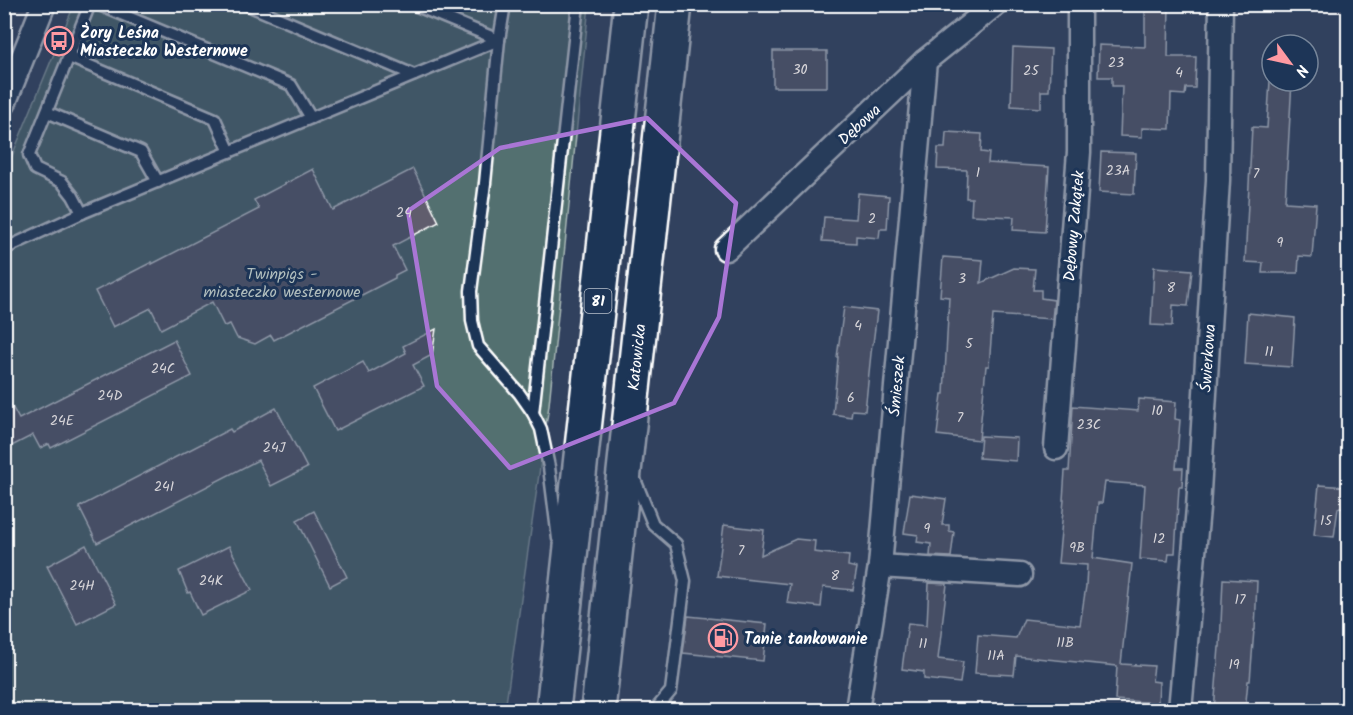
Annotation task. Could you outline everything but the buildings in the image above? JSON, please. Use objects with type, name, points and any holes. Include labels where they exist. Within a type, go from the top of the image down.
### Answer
[{"type":"main road","name":"81","points":[[553,711],[631,4]]},
{"type":"main road","name":"Katowicka","points":[[598,711],[675,4]]},
{"type":"street","points":[[4,104],[44,4]]},
{"type":"street","name":"Dębowa","points":[[726,249],[925,61],[996,4]]},
{"type":"street","name":"Dębowy Zakątek","points":[[1056,448],[1079,152],[1079,4]]},
{"type":"street","name":"Świerkowa","points":[[1180,711],[1198,508],[1218,180],[1221,4]]},
{"type":"street","name":"Śmieszek","points":[[857,711],[880,566],[925,61]]},
{"type":"street","points":[[880,566],[1020,575]]},
{"type":"lane","points":[[82,213],[62,182],[35,169],[29,155],[90,4]]},
{"type":"lane","points":[[97,4],[291,85],[311,118]]},
{"type":"lane","points":[[245,4],[414,75]]},
{"type":"lane","points":[[412,4],[499,40]]},
{"type":"lane","points":[[505,4],[471,291],[472,321],[478,346],[519,393],[541,429],[549,467],[566,597]]},
{"type":"lane","points":[[533,413],[578,4]]},
{"type":"lane","points":[[8,245],[499,40]]},
{"type":"lane","points":[[69,57],[215,118],[230,152]]},
{"type":"lane","points":[[47,112],[141,152],[158,182]]},
{"type":"lane","points":[[625,456],[653,524],[676,544],[685,581],[671,691],[655,711]]},
{"type":"highlighted area","points":[[647,118],[736,203],[719,317],[674,403],[510,468],[437,386],[408,211],[500,148]]},
{"type":"green space","name":"Twinpigs - miasteczko westernowe","points":[[74,5],[589,5],[549,405],[505,710],[5,710],[5,173]]},
{"type":"place","name":"Żory Leśna Miasteczko Westernowe","points":[[59,41]]},
{"type":"place","name":"Tanie tankowanie","points":[[723,638]]}]
